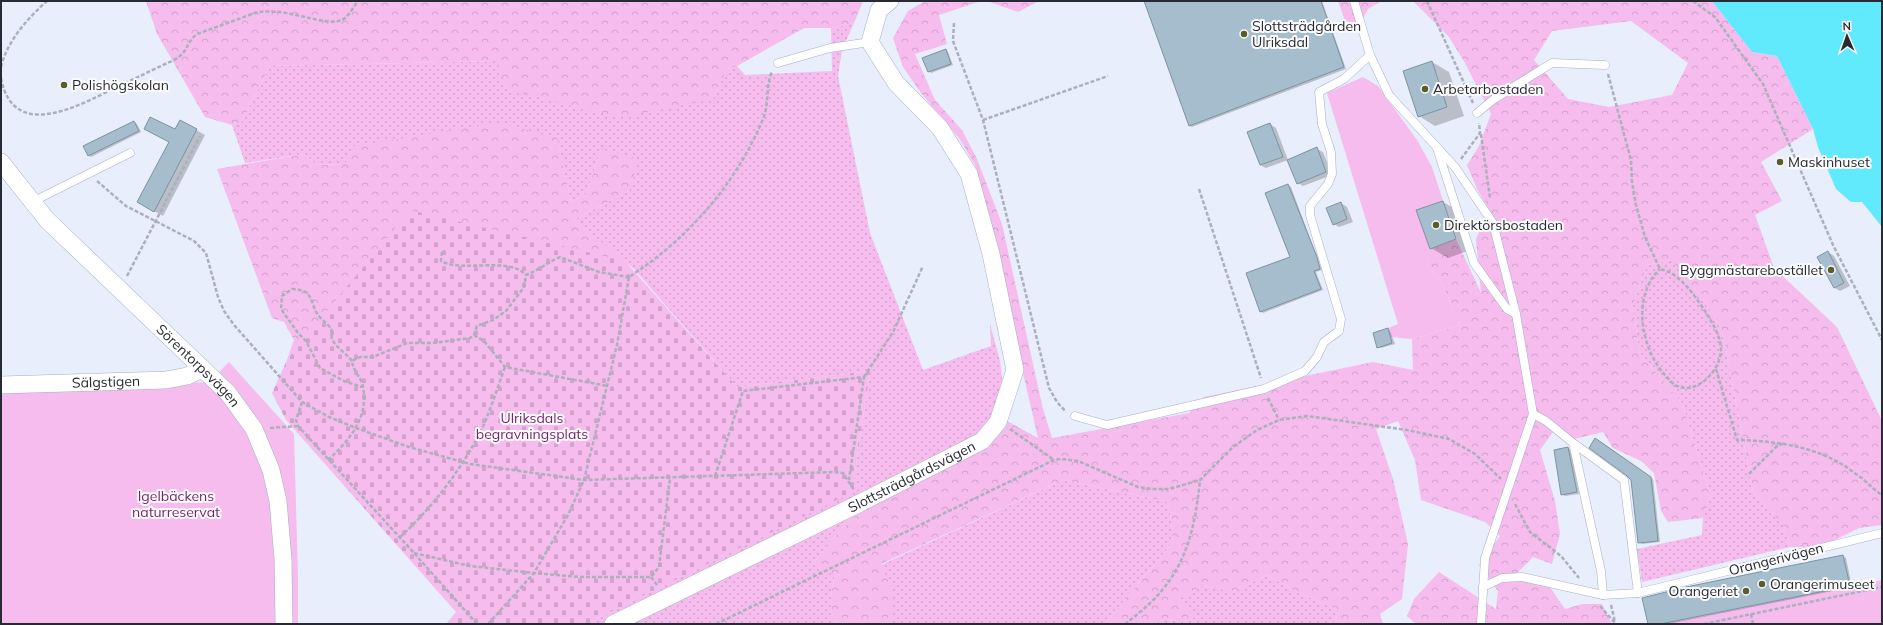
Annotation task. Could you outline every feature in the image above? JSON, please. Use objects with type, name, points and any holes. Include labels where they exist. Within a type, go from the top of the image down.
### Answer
[{"type":"street","points":[[870,42],[879,10],[890,1]]},
{"type":"street","name":"Slottsträdgårdsvägen","points":[[612,624],[860,503],[982,441],[998,422],[1015,370],[992,254],[969,174],[940,128],[896,83],[870,42]]},
{"type":"street","name":"Sörentorpsvägen","points":[[1,162],[47,220],[228,393],[254,430],[272,470],[278,501],[283,560],[284,624]]},
{"type":"street","name":"Sälgstigen","points":[[3,380],[166,380],[187,376],[202,369]]},
{"type":"lane","points":[[1354,1],[1370,55],[1389,95],[1455,167],[1494,223],[1516,314],[1533,414],[1485,558],[1481,624]]},
{"type":"lane","points":[[778,63],[830,48],[870,42]]},
{"type":"lane","points":[[1075,416],[1107,425],[1264,389],[1305,371],[1317,357],[1324,342],[1339,331],[1341,319],[1310,215],[1310,206],[1328,184],[1332,174],[1331,152],[1322,124],[1319,92],[1344,79],[1370,55]]},
{"type":"lane","points":[[1477,113],[1494,99],[1552,63],[1606,65]]},
{"type":"lane","points":[[1437,147],[1474,264],[1507,309],[1516,314]]},
{"type":"lane","points":[[32,202],[130,153]]},
{"type":"lane","points":[[1533,414],[1546,421],[1573,443],[1624,480],[1638,593]]},
{"type":"lane","points":[[1573,443],[1606,595]]},
{"type":"lane","name":"Orangerivägen","points":[[1483,587],[1502,578],[1522,577],[1606,595],[1638,593],[1882,533]]},
{"type":"path","points":[[1,67],[9,48],[20,31],[47,1]]},
{"type":"path","points":[[1,78],[8,98],[20,110],[40,115],[52,114],[87,102],[174,60],[182,55],[191,39],[197,34],[247,16],[254,12],[261,10],[281,11],[329,22],[338,22],[345,19],[358,1]]},
{"type":"path","points":[[1427,1],[1477,113],[1494,223]]},
{"type":"path","points":[[1693,1],[1715,17],[1763,84],[1833,245],[1882,340]]},
{"type":"path","points":[[954,23],[953,41],[983,120],[1049,388],[1057,402],[1065,411],[1075,416]]},
{"type":"path","points":[[526,275],[544,267],[560,257],[599,272],[629,277],[654,261],[681,238],[728,184],[752,145],[764,117],[770,75],[778,63]]},
{"type":"path","points":[[1606,65],[1631,160],[1632,182],[1636,205],[1645,237],[1660,269]]},
{"type":"path","points":[[983,120],[1108,76]]},
{"type":"path","points":[[1455,167],[1480,133]]},
{"type":"path","points":[[120,289],[200,136]]},
{"type":"path","points":[[90,173],[104,188],[126,206],[194,241],[206,253],[224,311],[234,325],[302,402],[329,417],[409,447],[462,462],[584,480],[835,472],[843,473],[849,481],[860,503]]},
{"type":"path","points":[[1199,189],[1264,389],[1279,420]]},
{"type":"path","points":[[442,252],[441,261],[449,266],[486,265],[513,268],[523,271],[526,275]]},
{"type":"path","points":[[849,481],[864,377],[892,332],[923,266]]},
{"type":"path","points":[[1660,269],[1671,271],[1684,284],[1714,325],[1721,348],[1716,368],[1705,382],[1689,388],[1675,385],[1661,370],[1648,350],[1642,302],[1649,282],[1660,269]]},
{"type":"path","points":[[352,361],[360,357],[372,357],[407,343],[433,343],[470,338],[474,335],[477,326],[493,320],[506,311],[524,287],[526,275]]},
{"type":"path","points":[[488,624],[534,573],[568,515],[584,480],[608,386],[629,277]]},
{"type":"path","points":[[328,460],[348,441],[356,428],[365,406],[362,387],[352,361],[331,339],[331,329],[318,315],[311,297],[301,290],[292,289],[282,296],[281,309],[298,333],[306,341],[320,368],[362,387]]},
{"type":"path","points":[[474,335],[484,341],[505,367],[608,386]]},
{"type":"path","points":[[400,537],[419,519],[462,462],[480,433],[505,367]]},
{"type":"path","points":[[1716,368],[1737,440],[1784,443],[1804,448],[1833,459],[1857,474],[1872,489],[1882,495]]},
{"type":"path","points":[[715,476],[743,391],[864,377]]},
{"type":"path","points":[[302,402],[296,420],[298,426],[400,537],[477,624]]},
{"type":"path","points":[[716,624],[1054,460],[1073,460],[1138,487],[1168,489],[1200,480],[1233,447],[1247,436],[1279,420],[1307,416],[1407,430],[1438,436],[1461,445],[1475,454],[1502,480],[1530,532],[1561,556],[1616,624]]},
{"type":"path","points":[[998,422],[1016,432],[1054,460]]},
{"type":"path","points":[[254,430],[298,426]]},
{"type":"path","points":[[1749,474],[1776,447],[1784,443]]},
{"type":"path","points":[[414,553],[470,566],[534,573],[580,577],[651,577],[659,567],[670,478]]},
{"type":"path","points":[[1125,624],[1163,590],[1175,573],[1196,519],[1200,480]]},
{"type":"path","points":[[1704,624],[1882,587]]},
{"type":"path","points":[[1606,595],[1616,624]]},
{"type":"path","points":[[1751,614],[1753,624]]},
{"type":"green space","points":[[146,1],[863,1],[854,23],[831,28],[804,28],[737,66],[727,69],[713,99],[618,118],[506,89],[497,61],[270,66],[241,123],[232,125],[205,117],[157,34]]},
{"type":"green space","points":[[925,1],[981,1],[939,15],[947,44],[915,54],[935,100],[962,130],[977,159],[1002,224],[1043,409],[1052,438],[1189,413],[1204,397],[1373,362],[1413,370],[1412,339],[1460,325],[1441,281],[1427,265],[1430,249],[1456,239],[1481,293],[1476,239],[1484,221],[1489,231],[1498,224],[1477,189],[1467,165],[1479,146],[1491,114],[1465,63],[1449,37],[1414,2],[1399,1],[1712,1],[1752,52],[1777,56],[1813,129],[1761,162],[1782,201],[1755,215],[1774,268],[1837,327],[1882,421],[1882,525],[1859,528],[1833,541],[1806,547],[1790,547],[1783,525],[1753,492],[1725,345],[1718,320],[1671,260],[1647,265],[1633,305],[1639,352],[1682,403],[1711,496],[1703,518],[1668,522],[1661,511],[1654,473],[1641,461],[1613,448],[1603,432],[1574,439],[1553,432],[1540,450],[1555,501],[1560,534],[1552,564],[1533,557],[1517,573],[1545,580],[1565,609],[1582,604],[1602,604],[1612,624],[1416,624],[1407,616],[1414,599],[1439,572],[1496,609],[1498,591],[1479,565],[1500,536],[1485,522],[1421,500],[1415,460],[1398,421],[1376,429],[1393,479],[1408,544],[1402,599],[1380,614],[1383,624],[1333,624],[1340,611],[1293,590],[1267,575],[1233,591],[1202,586],[1180,598],[1197,616],[1183,622],[1165,618],[1154,624],[1105,624],[1173,542],[1169,502],[1063,480],[881,564],[892,590],[892,624],[837,624],[831,606],[831,594],[835,576],[813,564],[831,540],[866,505],[1007,421],[1038,438],[975,165],[959,138],[921,93],[903,67],[893,38],[908,11]],"holes":[[[1631,21],[1688,63],[1672,95],[1609,107],[1568,99],[1534,60],[1552,31]]]},
{"type":"green space","points":[[987,1],[1039,1],[1018,12]]},
{"type":"green space","points":[[1338,1],[1382,1],[1368,9],[1360,24],[1345,21]]},
{"type":"green space","points":[[854,23],[842,50],[838,76],[870,233],[923,370],[991,346],[990,324],[1000,361],[1007,421],[866,505],[831,540],[813,564],[835,575],[831,594],[831,606],[837,624],[586,624],[858,489],[854,479],[870,371],[737,387],[634,269],[574,220],[630,190],[601,149],[586,195],[571,202],[557,138],[345,164],[317,165],[304,154],[245,163],[232,125],[241,123],[270,66],[498,61],[506,89],[713,99],[727,69],[737,66],[745,75],[832,71],[831,28]]},
{"type":"green space","points":[[1363,77],[1378,86],[1417,140],[1432,167],[1443,201],[1417,210],[1430,249],[1427,265],[1441,281],[1460,325],[1412,339],[1391,337],[1388,328],[1398,324],[1327,93]]},
{"type":"green space","points":[[499,123],[557,138],[571,202],[586,195],[601,149],[639,159],[630,190],[574,220],[625,261],[593,277],[287,360],[294,340],[284,322],[272,318],[217,169],[304,154],[317,165],[345,164],[353,146]]},
{"type":"green space","name":"Ulriksdals begravningsplats","points":[[410,210],[625,261],[737,387],[870,371],[854,479],[859,489],[586,624],[446,624],[456,612],[286,420],[272,393],[287,360]]},
{"type":"green space","points":[[1672,260],[1718,320],[1725,345],[1753,492],[1783,525],[1790,547],[1642,582],[1637,549],[1702,535],[1703,518],[1711,496],[1682,403],[1639,352],[1633,305],[1647,265]]},
{"type":"green space","name":"Igelbäckens naturreservat","points":[[229,362],[294,434],[298,624],[1,624],[1,391],[209,382]]},
{"type":"green space","points":[[1063,480],[1169,502],[1173,542],[1105,624],[892,624],[892,590],[881,565]]},
{"type":"green space","points":[[1267,575],[1293,590],[1340,611],[1333,624],[1154,624],[1165,618],[1183,622],[1197,616],[1180,598],[1202,586],[1233,591]]},
{"type":"green space","points":[[1882,580],[1882,624],[1665,624]]},
{"type":"water","points":[[1712,1],[1882,1],[1882,227],[1862,202],[1851,202],[1836,189],[1818,147],[1813,129],[1777,56],[1752,52]]},
{"type":"building","name":"Slottsträdgården Ulriksdal","points":[[1144,1],[1321,1],[1344,67],[1189,126]]},
{"type":"building","points":[[946,49],[951,64],[928,72],[922,58]]},
{"type":"building","name":"Arbetarbostaden","points":[[1432,61],[1447,107],[1418,117],[1403,71]]},
{"type":"building","points":[[150,117],[175,129],[180,120],[197,129],[154,212],[137,202],[169,142],[144,129]]},
{"type":"building","points":[[134,121],[139,131],[88,156],[83,146]]},
{"type":"building","points":[[1270,123],[1283,157],[1260,165],[1247,132]]},
{"type":"building","points":[[1317,147],[1326,172],[1297,184],[1287,160]]},
{"type":"building","points":[[1288,184],[1317,257],[1320,269],[1314,271],[1321,289],[1260,312],[1246,273],[1290,257],[1265,193]]},
{"type":"building","name":"Direktörsbostaden","points":[[1443,201],[1456,239],[1430,249],[1416,210]]},
{"type":"building","points":[[1341,202],[1347,219],[1333,225],[1326,208]]},
{"type":"building","name":"Byggmästarebostället","points":[[1828,251],[1844,283],[1834,288],[1817,257]]},
{"type":"building","points":[[1388,328],[1392,343],[1377,348],[1373,333]]},
{"type":"building","points":[[1595,438],[1651,477],[1658,541],[1638,543],[1631,480],[1589,448]]},
{"type":"building","points":[[1568,447],[1577,492],[1561,495],[1554,450]]},
{"type":"building","name":"Orangeriet","points":[[1843,555],[1850,586],[1660,624],[1648,624],[1642,598],[1686,587]]},
{"type":"place","name":"Slottsträdgården Ulriksdal","points":[[1244,34]]},
{"type":"place","name":"Polishögskolan","points":[[64,85]]},
{"type":"place","name":"Arbetarbostaden","points":[[1425,89]]},
{"type":"place","name":"Maskinhuset","points":[[1780,162]]},
{"type":"place","name":"Direktörsbostaden","points":[[1436,225]]},
{"type":"place","name":"Byggmästarebostället","points":[[1831,270]]},
{"type":"place","name":"Orangerimuseet","points":[[1762,584]]},
{"type":"place","name":"Orangeriet","points":[[1746,591]]}]
